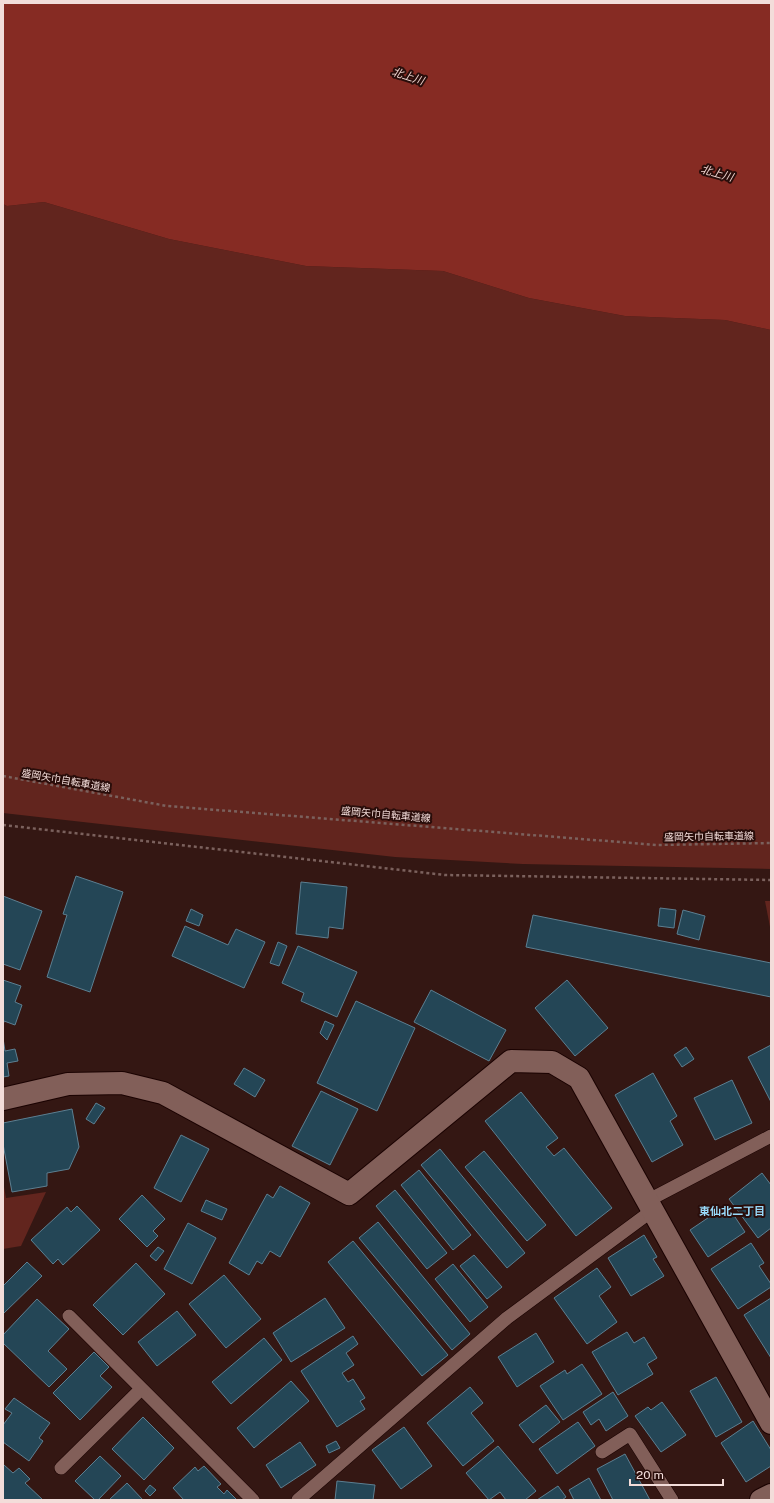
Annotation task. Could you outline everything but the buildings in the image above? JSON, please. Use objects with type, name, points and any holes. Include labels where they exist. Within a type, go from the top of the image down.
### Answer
[{"type":"street","points":[[3,1098],[68,1084],[122,1083],[163,1093],[349,1194],[511,1061],[552,1062],[579,1078],[771,1423]]},
{"type":"street","points":[[761,1500],[771,1495]]},
{"type":"lane","points":[[298,1500],[507,1318],[650,1205],[771,1136]]},
{"type":"lane","points":[[69,1316],[253,1500]]},
{"type":"lane","points":[[62,1468],[141,1389]]},
{"type":"lane","points":[[602,1452],[630,1434],[672,1500]]},
{"type":"path","name":"盛岡矢巾自転車道線","points":[[3,776],[167,806],[657,845],[771,843]]},
{"type":"path","points":[[3,824],[444,875],[771,880]]},
{"type":"shaded area","points":[[44,202],[169,239],[306,266],[443,271],[529,298],[625,316],[725,320],[771,330],[771,869],[523,864],[395,857],[3,813],[3,204],[7,206]]},
{"type":"shaded area","points":[[765,901],[771,901],[771,932]]},
{"type":"shaded area","points":[[3,1181],[6,1198],[46,1192],[21,1246],[3,1249]]},
{"type":"water","name":"北上川","points":[[3,3],[771,4],[771,330],[725,320],[625,316],[529,298],[443,271],[306,266],[169,239],[44,202],[7,206],[3,204]]},
{"type":"district","name":"東仙北二丁目","points":[[732,1211]]}]
